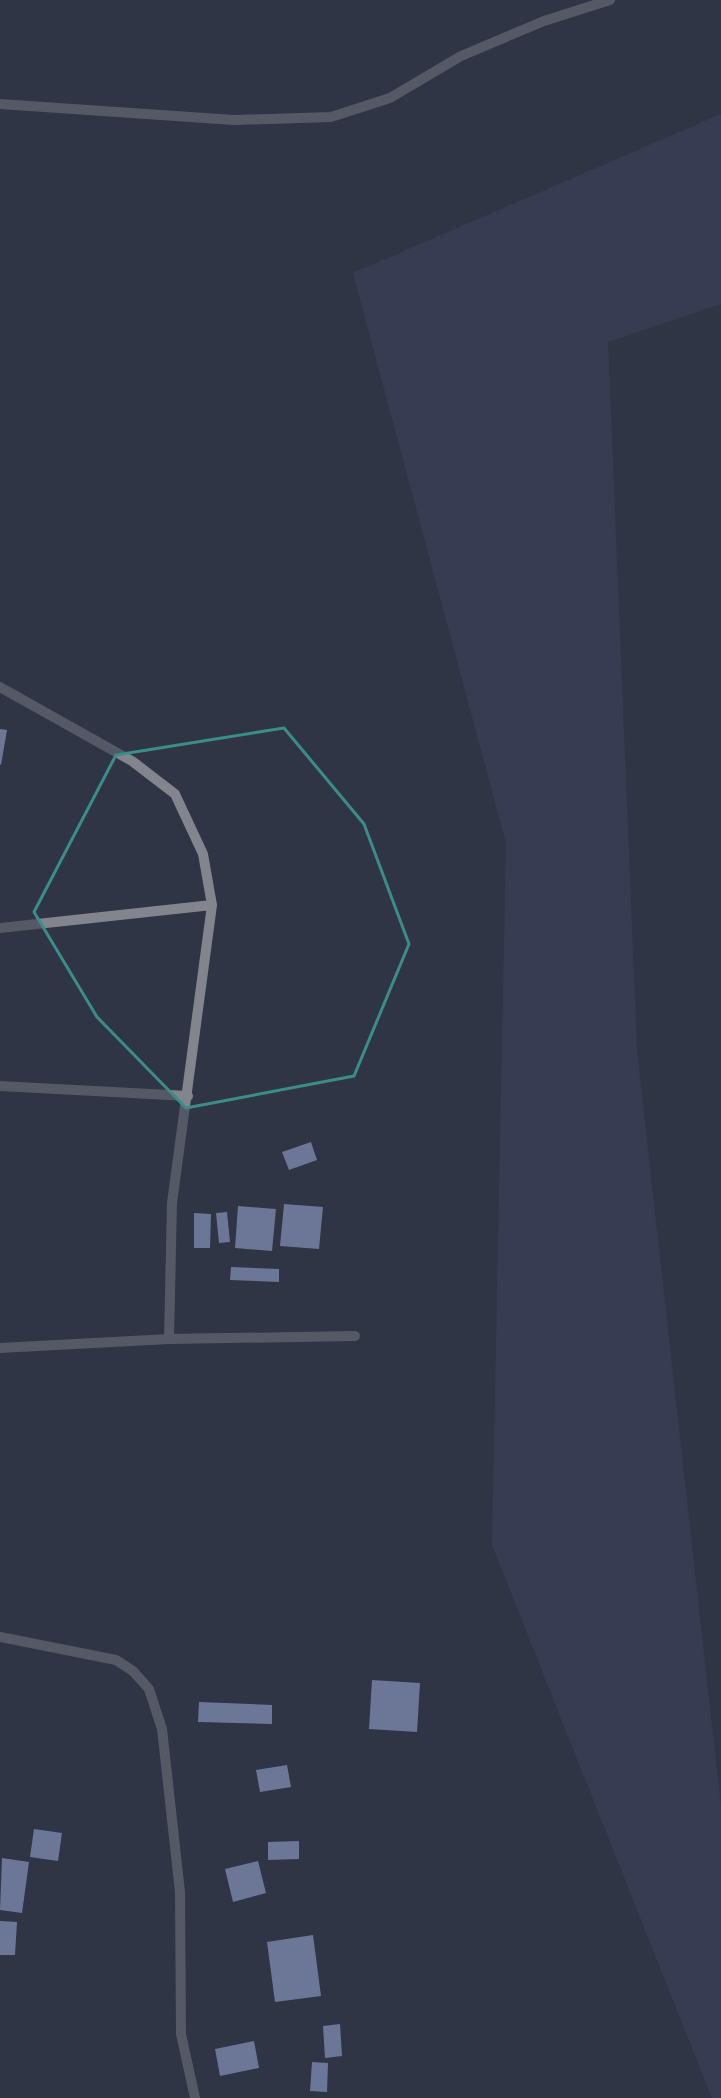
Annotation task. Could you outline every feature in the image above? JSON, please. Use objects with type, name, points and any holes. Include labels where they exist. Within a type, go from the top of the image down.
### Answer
[{"type":"street","points":[[0,104],[234,120],[331,117],[390,98],[461,56],[544,21],[610,0]]},
{"type":"street","points":[[0,687],[132,761],[175,794],[203,854],[212,905],[188,1096],[172,1203],[169,1339]]},
{"type":"street","points":[[0,928],[212,905]]},
{"type":"street","points":[[0,1086],[188,1096]]},
{"type":"street","points":[[0,1348],[169,1339],[356,1336]]},
{"type":"street","points":[[0,1637],[116,1660],[133,1671],[149,1689],[162,1729],[178,1869],[180,1892],[181,2034],[195,2098]]},
{"type":"highlighted area","points":[[284,728],[364,824],[409,944],[354,1076],[186,1108],[97,1017],[34,912],[116,755]]},
{"type":"shaded area","points":[[721,114],[721,304],[608,342],[637,1051],[721,1807],[721,2098],[712,2098],[492,1545],[506,843],[353,273]]},
{"type":"building","points":[[0,729],[7,730],[1,765],[0,764]]},
{"type":"building","points":[[311,1142],[317,1160],[289,1170],[282,1152]]},
{"type":"building","points":[[284,1204],[323,1207],[319,1249],[280,1246]]},
{"type":"building","points":[[238,1206],[276,1209],[272,1251],[235,1248]]},
{"type":"building","points":[[227,1212],[230,1242],[219,1243],[216,1213]]},
{"type":"building","points":[[194,1213],[211,1214],[210,1248],[194,1248]]},
{"type":"building","points":[[231,1267],[279,1269],[279,1282],[230,1280]]},
{"type":"building","points":[[372,1680],[420,1683],[417,1732],[369,1729]]},
{"type":"building","points":[[199,1702],[272,1705],[272,1724],[198,1722]]},
{"type":"building","points":[[287,1765],[291,1787],[260,1792],[256,1770]]},
{"type":"building","points":[[34,1829],[62,1833],[58,1861],[30,1857]]},
{"type":"building","points":[[299,1841],[299,1859],[268,1860],[268,1842]]},
{"type":"building","points":[[2,1858],[29,1862],[22,1913],[0,1910]]},
{"type":"building","points":[[258,1861],[266,1893],[233,1902],[225,1869]]},
{"type":"building","points":[[0,1921],[17,1922],[15,1955],[0,1955]]},
{"type":"building","points":[[313,1935],[321,1996],[275,2002],[267,1942]]},
{"type":"building","points":[[340,2024],[342,2056],[325,2058],[323,2026]]},
{"type":"building","points":[[254,2041],[259,2068],[220,2076],[215,2049]]},
{"type":"building","points":[[312,2062],[328,2063],[327,2092],[310,2091]]}]
